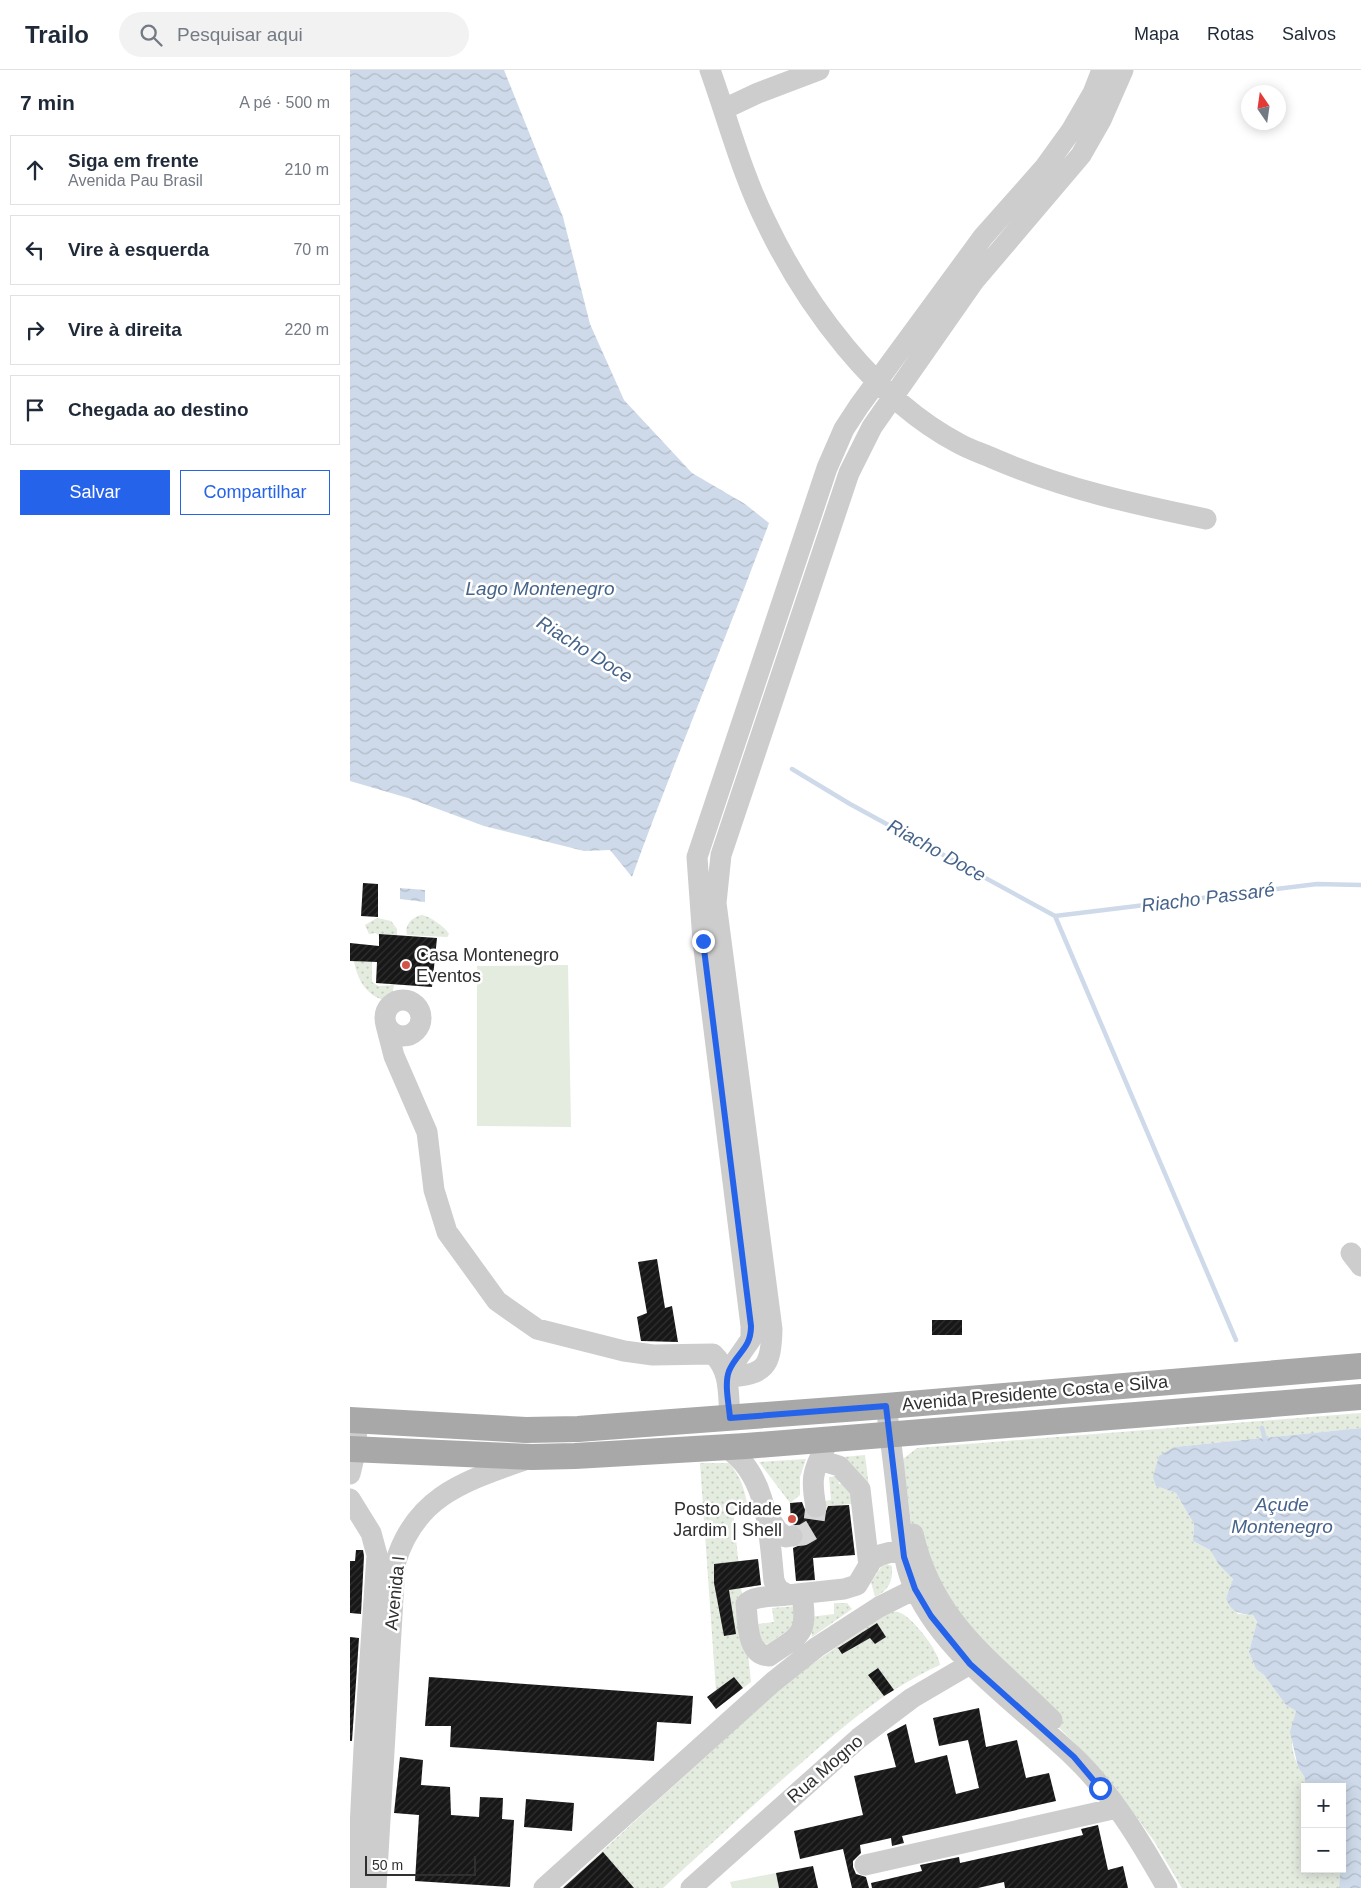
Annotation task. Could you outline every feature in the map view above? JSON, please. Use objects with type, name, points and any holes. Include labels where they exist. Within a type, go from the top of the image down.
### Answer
[{"type":"main road","name":"Avenida Presidente Costa e Silva","points":[[354,1420],[526,1430],[578,1429],[886,1406],[1361,1366]]},
{"type":"main road","name":"Avenida Presidente Costa e Silva","points":[[353,1449],[532,1457],[726,1447],[825,1449],[890,1434],[1361,1397]]},
{"type":"street","points":[[710,70],[765,221],[793,275],[825,321],[867,372],[914,414],[958,443],[1040,478],[1122,502],[1206,519]]},
{"type":"street","points":[[724,109],[758,93],[819,70]]},
{"type":"street","points":[[727,1377],[730,1369],[751,1339],[751,1326],[703,941],[697,857],[827,468],[844,429],[877,380],[983,237],[1045,167],[1071,131],[1093,92],[1102,70]]},
{"type":"street","points":[[727,1377],[750,1376],[759,1371],[768,1361],[772,1329],[716,903],[721,855],[848,473],[872,427],[974,281],[1081,155],[1101,120],[1123,70]]},
{"type":"street","points":[[386,1025],[398,1065],[427,1132],[434,1190],[447,1232],[497,1301],[537,1329],[624,1351],[653,1355],[713,1354],[722,1362],[727,1377],[730,1418]]},
{"type":"street","points":[[886,1406],[903,1548],[915,1589],[931,1616],[970,1664],[1074,1757],[1117,1808],[1167,1888]]},
{"type":"street","points":[[350,1474],[354,1420]]},
{"type":"street","points":[[726,1447],[740,1456],[752,1476],[766,1513],[778,1531],[786,1537],[792,1536]]},
{"type":"street","points":[[816,1507],[813,1477],[825,1449],[860,1489],[869,1566]]},
{"type":"street","name":"Avenida I","points":[[357,1888],[357,1748],[378,1685],[395,1564],[400,1546],[416,1518],[428,1505],[464,1483],[532,1457]]},
{"type":"street","points":[[903,1459],[911,1522],[917,1550],[952,1621],[991,1664],[1023,1691],[1089,1758],[1121,1796],[1154,1841],[1182,1888]]},
{"type":"street","name":"Avenida I","points":[[350,1499],[371,1534],[377,1554],[376,1888]]},
{"type":"street","points":[[766,1513],[774,1581],[778,1589],[795,1595],[857,1585],[872,1560],[880,1555],[903,1548]]},
{"type":"street","points":[[850,1587],[867,1615]]},
{"type":"street","points":[[544,1888],[774,1682],[817,1648],[867,1615],[915,1589]]},
{"type":"street","name":"Rua Mogno","points":[[691,1888],[859,1738],[912,1698],[970,1664]]},
{"type":"street","points":[[865,1865],[1117,1808]]},
{"type":"shaded area","points":[[422,915],[441,925],[449,934],[447,937],[407,935],[406,931],[410,922]]},
{"type":"shaded area","points":[[377,918],[391,921],[397,929],[397,935],[380,934],[379,936],[376,933],[369,934],[365,925]]},
{"type":"shaded area","points":[[354,961],[372,962],[372,982],[378,986],[394,985],[392,996],[383,1000],[371,994],[363,985]]},
{"type":"shaded area","points":[[568,965],[571,1127],[477,1126],[477,966]]},
{"type":"shaded area","points":[[1361,1413],[1361,1428],[1174,1447],[1156,1486],[1176,1493],[1194,1524],[1193,1541],[1210,1550],[1219,1565],[1233,1579],[1226,1598],[1238,1614],[1253,1615],[1257,1623],[1249,1652],[1256,1669],[1264,1675],[1286,1705],[1296,1711],[1292,1729],[1292,1746],[1296,1762],[1305,1778],[1304,1783],[1301,1783],[1301,1873],[1340,1873],[1339,1888],[1182,1888],[1154,1841],[1121,1796],[1089,1758],[1023,1691],[991,1664],[917,1550],[911,1522],[903,1459],[917,1448]]},
{"type":"shaded area","points":[[865,1455],[876,1544],[843,1457]]},
{"type":"shaded area","points":[[806,1459],[800,1477],[800,1495],[790,1503],[759,1462]]},
{"type":"shaded area","points":[[700,1463],[729,1463],[739,1478],[747,1502],[748,1508],[733,1510],[751,1682],[743,1688],[734,1677],[716,1691]]},
{"type":"shaded area","points":[[838,1476],[839,1484],[846,1484],[852,1491],[852,1504],[825,1506],[824,1501],[831,1500],[829,1477]]},
{"type":"shaded area","points":[[884,1563],[892,1566],[891,1581],[884,1591],[875,1597],[871,1582]]},
{"type":"shaded area","points":[[834,1603],[847,1603],[852,1609],[812,1637],[810,1617],[834,1614]]},
{"type":"shaded area","points":[[797,1606],[798,1623],[768,1644],[760,1643],[758,1624],[774,1622],[772,1608]]},
{"type":"shaded area","points":[[890,1611],[898,1612],[917,1626],[935,1651],[940,1665],[904,1684],[870,1706],[838,1731],[663,1888],[562,1888],[790,1679]]},
{"type":"shaded area","points":[[776,1873],[779,1888],[732,1888],[730,1882]]},
{"type":"water","name":"Lago Montenegro","points":[[350,70],[504,70],[563,217],[590,324],[624,400],[692,473],[745,504],[769,523],[632,877],[610,850],[584,851],[484,826],[408,798],[350,781]]},
{"type":"water","points":[[400,888],[425,890],[425,902],[400,899]]},
{"type":"water","name":"Açude Montenegro","points":[[1361,1428],[1361,1888],[1339,1888],[1340,1873],[1346,1873],[1346,1783],[1304,1783],[1305,1778],[1298,1767],[1290,1732],[1296,1711],[1286,1705],[1264,1675],[1256,1669],[1249,1652],[1257,1622],[1253,1615],[1240,1613],[1230,1606],[1226,1598],[1233,1579],[1219,1565],[1210,1550],[1193,1541],[1194,1524],[1176,1493],[1156,1486],[1153,1477],[1159,1456],[1174,1447]]},
{"type":"building","points":[[363,883],[378,884],[378,917],[361,916]]},
{"type":"building","name":"Casa Montenegro Eventos","points":[[379,934],[437,938],[432,987],[376,983],[377,962],[350,961],[350,943],[379,946]]},
{"type":"building","points":[[657,1259],[665,1308],[672,1306],[678,1342],[641,1341],[637,1317],[647,1313],[638,1262]]},
{"type":"building","points":[[932,1320],[962,1320],[962,1335],[932,1335]]},
{"type":"building","points":[[802,1502],[807,1515],[818,1519],[824,1516],[828,1506],[849,1505],[855,1555],[813,1558],[815,1580],[796,1581],[793,1548],[800,1545],[804,1534],[801,1528],[791,1524],[790,1503]]},
{"type":"building","points":[[356,1550],[363,1550],[364,1556],[361,1614],[350,1613],[350,1561],[355,1561]]},
{"type":"building","points":[[758,1559],[761,1585],[729,1590],[736,1634],[724,1636],[714,1583],[714,1564]]},
{"type":"building","points":[[877,1623],[886,1637],[875,1644],[870,1638],[842,1654],[838,1648]]},
{"type":"building","points":[[350,1637],[359,1638],[352,1741],[350,1741]]},
{"type":"building","points":[[878,1668],[894,1690],[884,1696],[868,1675]]},
{"type":"building","points":[[429,1677],[693,1696],[691,1724],[657,1722],[654,1761],[450,1747],[451,1726],[425,1726]]},
{"type":"building","points":[[734,1677],[743,1688],[716,1709],[707,1697]]},
{"type":"building","points":[[979,1708],[986,1747],[1017,1740],[1026,1778],[1049,1773],[1056,1801],[902,1836],[904,1843],[892,1846],[891,1838],[860,1845],[861,1853],[853,1861],[853,1867],[856,1874],[866,1877],[869,1888],[852,1888],[843,1849],[800,1859],[794,1831],[863,1815],[854,1776],[896,1767],[887,1734],[906,1724],[915,1763],[947,1755],[956,1794],[979,1788],[968,1740],[939,1746],[933,1718]]},
{"type":"building","points":[[400,1757],[423,1760],[421,1785],[450,1787],[451,1815],[479,1817],[480,1797],[503,1798],[502,1819],[514,1820],[510,1887],[415,1881],[419,1815],[394,1813]]},
{"type":"building","points":[[526,1799],[574,1803],[572,1831],[524,1827]]},
{"type":"building","points":[[1098,1825],[1108,1870],[1123,1866],[1128,1888],[1005,1888],[1004,1882],[978,1888],[872,1888],[871,1883],[922,1871],[920,1865],[959,1857],[960,1863],[1023,1849],[1083,1835],[1081,1829]]},
{"type":"building","points":[[603,1852],[634,1888],[563,1888]]},
{"type":"building","points":[[813,1866],[818,1888],[779,1888],[776,1873]]},
{"type":"waterway","name":"Riacho Doce","points":[[792,769],[850,804],[1055,916]]},
{"type":"waterway","name":"Riacho Passaré","points":[[1055,916],[1317,884],[1361,885]]},
{"type":"waterway","points":[[1055,916],[1236,1340]]},
{"type":"waterway","points":[[1262,1428],[1266,1443]]},
{"type":"tunnel","points":[[792,1536],[803,1535],[813,1529],[816,1507]]},
{"type":"place","name":"Casa Montenegro Eventos","points":[[406,965]]},
{"type":"place","name":"Posto Cidade Jardim | Shell","points":[[792,1519]]},
{"type":"route","points":[[703,941],[751,1326],[751,1339],[730,1369],[727,1377],[730,1418],[886,1406],[904,1557],[915,1589],[931,1616],[970,1664],[1074,1757],[1100,1788]]}]
